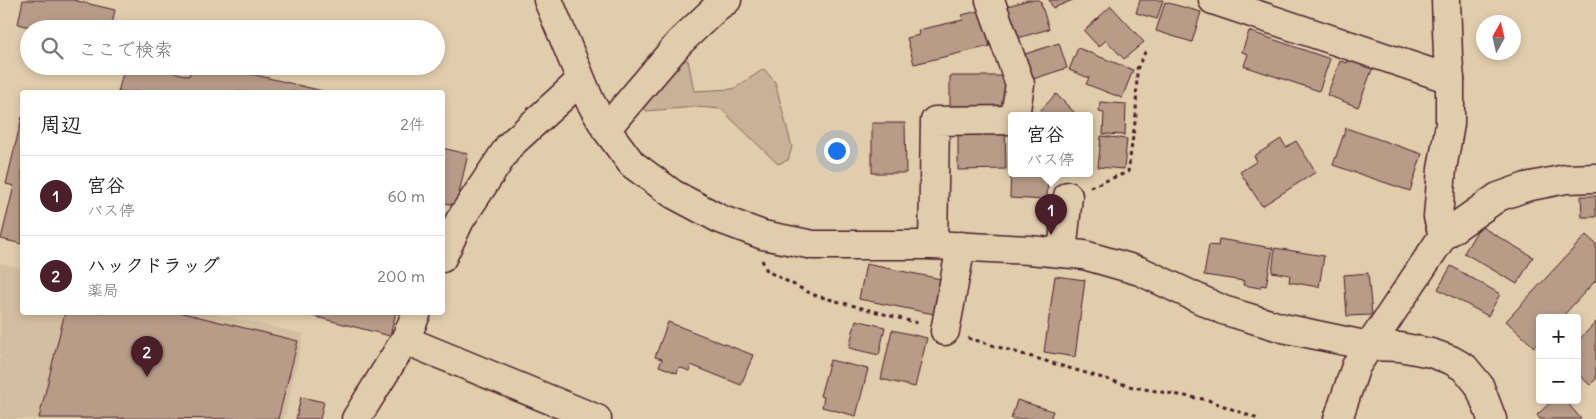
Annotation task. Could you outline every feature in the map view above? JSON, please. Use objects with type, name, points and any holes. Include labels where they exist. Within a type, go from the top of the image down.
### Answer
[{"type":"street","points":[[548,0],[580,81],[590,101],[606,129],[632,164],[673,194],[720,219],[763,235],[813,245],[961,246],[1084,255],[1140,271],[1182,292],[1232,312],[1283,328],[1369,346],[1400,347],[1431,353],[1465,368],[1479,385],[1492,419]]},
{"type":"street","points":[[606,129],[680,42],[718,6],[727,0]]},
{"type":"street","points":[[990,0],[1020,84],[1015,112]]},
{"type":"street","points":[[1213,0],[1450,79]]},
{"type":"street","points":[[1443,236],[1438,217],[1442,169],[1450,124],[1446,0]]},
{"type":"street","points":[[445,252],[460,220],[510,146],[580,81]]},
{"type":"street","points":[[933,245],[935,121],[1008,120]]},
{"type":"street","points":[[1338,419],[1356,366],[1443,236],[1498,197],[1526,187],[1566,179],[1596,178]]},
{"type":"street","points":[[1062,253],[1068,196]]},
{"type":"street","points":[[945,331],[961,246]]},
{"type":"street","points":[[356,419],[405,340],[416,315]]},
{"type":"street","points":[[405,340],[598,419]]},
{"type":"path","points":[[1068,196],[1128,172],[1136,114],[1137,69],[1147,48]]},
{"type":"path","points":[[763,235],[759,253],[766,272],[814,295],[1133,386],[1208,400],[1258,419]]},
{"type":"shaded area","points":[[688,60],[694,91],[733,89],[764,69],[775,82],[792,147],[788,160],[778,164],[721,109],[696,107],[646,111],[643,103],[676,63]]},
{"type":"shaded area","points":[[0,263],[20,268],[20,315],[220,315],[304,334],[284,419],[0,419]]},
{"type":"building","points":[[23,0],[73,0],[115,10],[113,20],[20,20],[20,24],[18,24]]},
{"type":"building","points":[[1028,0],[1040,0],[1049,29],[1011,40],[1001,8]]},
{"type":"building","points":[[1049,0],[1073,0],[1053,8]]},
{"type":"building","points":[[1140,0],[1163,0],[1157,19],[1136,13]]},
{"type":"building","points":[[1165,2],[1201,12],[1192,42],[1156,31]]},
{"type":"building","points":[[1111,6],[1144,42],[1124,59],[1106,40],[1099,47],[1084,31]]},
{"type":"building","points":[[982,10],[990,46],[914,64],[907,38],[919,35],[918,30],[963,20],[962,15]]},
{"type":"building","points":[[1249,31],[1330,59],[1319,91],[1244,66],[1248,54],[1242,52]]},
{"type":"building","points":[[1059,43],[1067,68],[1030,80],[1022,55]]},
{"type":"building","points":[[1078,48],[1133,70],[1122,98],[1086,84],[1089,78],[1069,70]]},
{"type":"building","points":[[1349,58],[1373,67],[1358,107],[1327,95],[1340,61],[1347,63]]},
{"type":"building","points":[[123,75],[256,75],[319,90],[119,90]]},
{"type":"building","points":[[950,76],[1008,76],[1009,109],[950,108]]},
{"type":"building","points":[[1056,94],[1074,112],[1039,112]]},
{"type":"building","points":[[1100,102],[1126,104],[1125,135],[1103,134],[1104,113],[1099,112]]},
{"type":"building","points":[[872,123],[905,123],[906,173],[872,173]]},
{"type":"building","points":[[20,125],[20,244],[1,239],[14,186],[6,184]]},
{"type":"building","points":[[1346,128],[1422,154],[1410,191],[1333,165]]},
{"type":"building","points":[[958,129],[1005,129],[1006,169],[958,170]]},
{"type":"building","points":[[1101,136],[1127,139],[1124,169],[1098,167]]},
{"type":"building","points":[[1281,139],[1286,147],[1296,141],[1316,172],[1262,206],[1240,172],[1257,161],[1254,156]]},
{"type":"building","points":[[445,149],[468,154],[456,206],[445,203]]},
{"type":"building","points":[[1011,177],[1048,177],[1047,200],[1010,198]]},
{"type":"building","points":[[1581,196],[1596,196],[1596,217],[1582,217]]},
{"type":"building","points":[[1480,226],[1533,257],[1517,284],[1464,253]]},
{"type":"building","points":[[1586,235],[1596,244],[1596,280],[1565,314],[1536,314],[1536,345],[1534,347],[1506,321]]},
{"type":"building","points":[[1219,239],[1273,248],[1266,286],[1261,285],[1260,288],[1243,285],[1244,281],[1204,275],[1209,245],[1218,246]]},
{"type":"building","points":[[1275,248],[1324,256],[1319,287],[1289,282],[1290,275],[1272,272]]},
{"type":"building","points":[[866,264],[946,280],[939,315],[859,299]]},
{"type":"building","points":[[1451,266],[1500,294],[1488,316],[1438,289]]},
{"type":"building","points":[[1368,273],[1372,315],[1347,316],[1344,275]]},
{"type":"building","points":[[1055,276],[1085,280],[1075,357],[1044,352]]},
{"type":"building","points":[[64,315],[191,315],[298,341],[278,419],[39,418]]},
{"type":"building","points":[[309,315],[395,315],[390,336]]},
{"type":"building","points":[[856,320],[885,327],[879,355],[849,348]]},
{"type":"building","points":[[668,322],[753,355],[741,385],[691,365],[689,371],[679,367],[677,373],[659,366],[662,359],[655,357]]},
{"type":"building","points":[[1596,322],[1596,379],[1590,385],[1581,377],[1581,338]]},
{"type":"building","points":[[892,330],[927,338],[915,387],[881,379]]},
{"type":"building","points":[[830,360],[868,369],[856,416],[822,407],[824,397],[820,396]]},
{"type":"building","points":[[301,397],[324,402],[320,419],[296,419]]},
{"type":"building","points":[[1017,400],[1053,411],[1050,419],[1011,419]]},
{"type":"building","points":[[1549,404],[1568,404],[1581,419],[1540,419],[1537,415]]},
{"type":"place","name":"宮谷","points":[[1051,235]]},
{"type":"place","name":"ハックドラッグ","points":[[147,377]]}]
